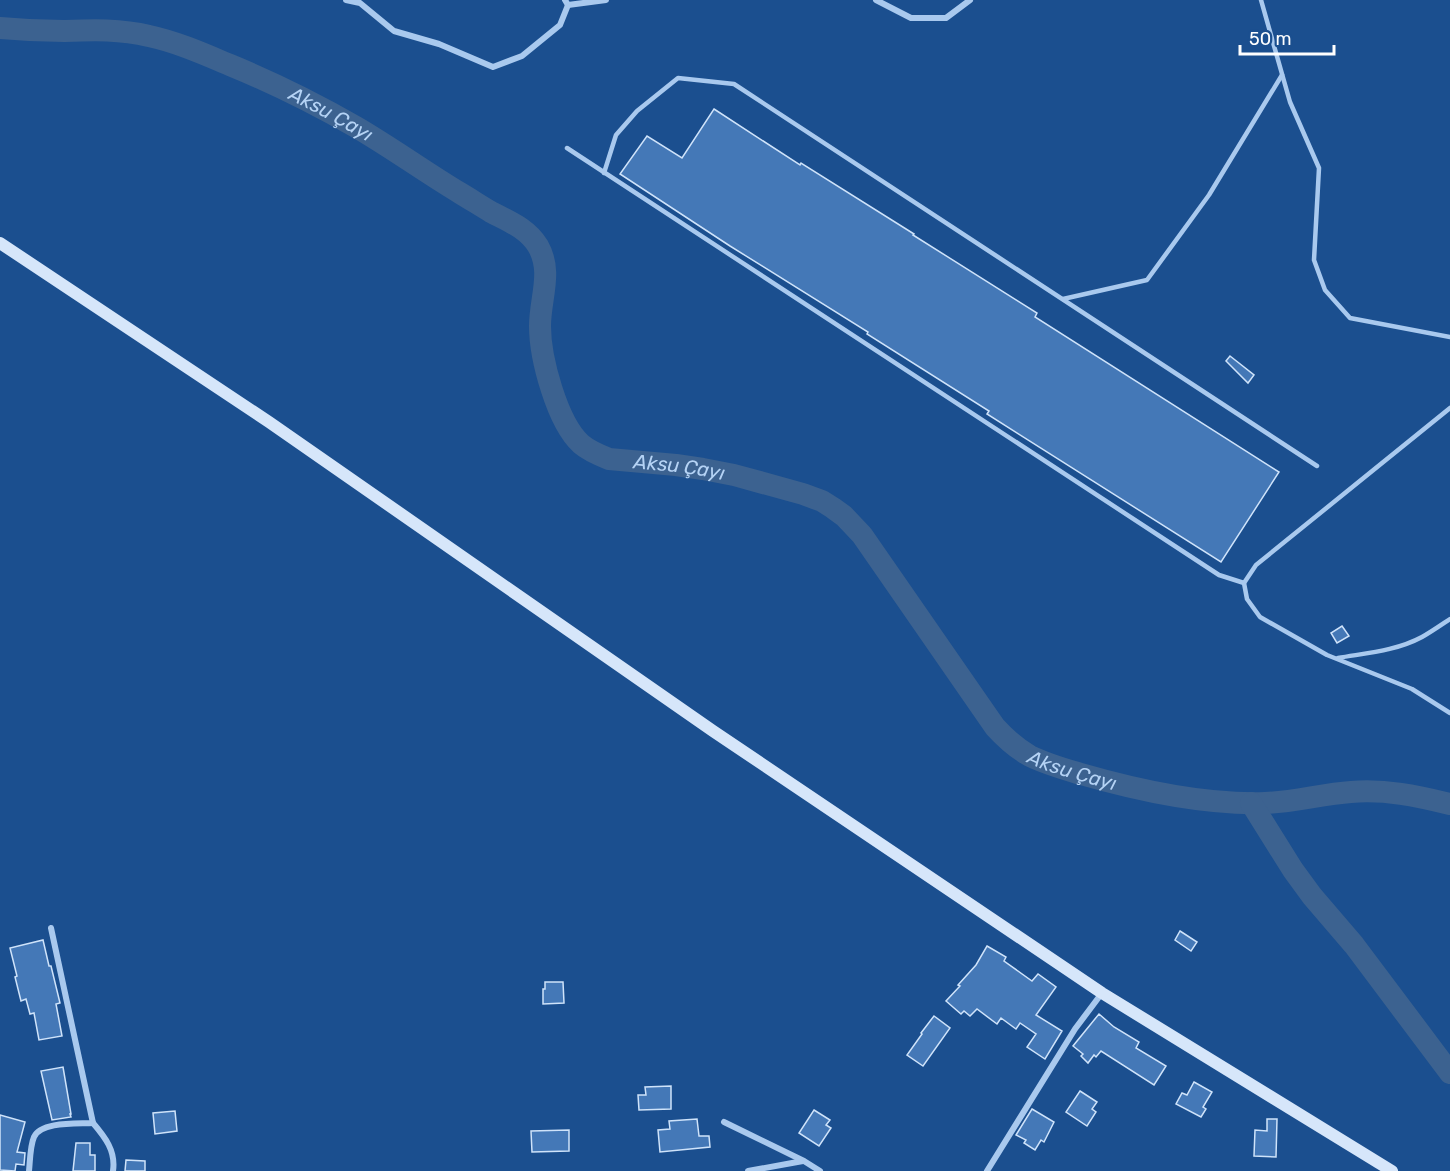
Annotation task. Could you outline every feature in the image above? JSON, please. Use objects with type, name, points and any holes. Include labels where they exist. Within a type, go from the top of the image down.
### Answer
[{"type":"street","points":[[346,0],[360,3],[394,32],[439,44],[493,67],[522,56],[560,25],[566,2],[606,0]]},
{"type":"street","points":[[876,0],[911,18],[946,18],[970,0]]},
{"type":"street","points":[[0,243],[269,422],[713,731],[1102,993],[1392,1171]]},
{"type":"street","points":[[51,928],[93,1123],[108,1140],[115,1163],[113,1171]]},
{"type":"street","points":[[987,1171],[1075,1029],[1102,993]]},
{"type":"street","points":[[724,1122],[820,1171]]},
{"type":"street","points":[[29,1171],[34,1137],[43,1128],[52,1125],[93,1123]]},
{"type":"street","points":[[748,1171],[804,1161]]},
{"type":"lane","points":[[1261,0],[1290,102],[1319,168],[1314,260],[1325,290],[1350,318],[1450,337]]},
{"type":"lane","points":[[1063,299],[1147,280],[1209,195],[1282,75]]},
{"type":"lane","points":[[604,173],[616,135],[637,111],[678,78],[734,84],[1317,466]]},
{"type":"lane","points":[[567,148],[1219,575],[1244,583]]},
{"type":"lane","points":[[1450,408],[1256,565],[1244,583],[1247,599],[1260,617],[1327,655],[1412,689],[1450,712]]},
{"type":"lane","points":[[1338,658],[1405,644],[1450,619]]},
{"type":"building","points":[[714,109],[1037,313],[1035,317],[1279,472],[1221,562],[987,414],[989,411],[620,174],[647,136],[682,158]]},
{"type":"building","points":[[1230,356],[1254,375],[1248,383],[1226,361]]},
{"type":"building","points":[[1342,626],[1349,636],[1337,643],[1331,633]]},
{"type":"building","points":[[1180,931],[1197,942],[1191,951],[1175,940]]},
{"type":"building","points":[[43,940],[60,1003],[56,1004],[62,1036],[39,1040],[34,1013],[30,1014],[26,999],[21,1001],[10,948]]},
{"type":"building","points":[[987,946],[1006,957],[1004,961],[1032,981],[1038,974],[1056,987],[1036,1015],[1062,1031],[1045,1059],[1027,1047],[1036,1034],[1020,1023],[1016,1029],[1001,1018],[997,1024],[977,1009],[970,1016],[964,1011],[961,1014],[946,1001],[976,965]]},
{"type":"building","points":[[545,982],[563,982],[564,1003],[543,1004]]},
{"type":"building","points":[[1099,1014],[1114,1027],[1139,1042],[1136,1048],[1166,1066],[1154,1085],[1101,1051],[1096,1057],[1094,1055],[1088,1063],[1081,1056],[1083,1054],[1073,1046]]},
{"type":"building","points":[[934,1016],[950,1028],[923,1066],[907,1055]]},
{"type":"building","points":[[63,1067],[71,1117],[52,1120],[41,1071]]},
{"type":"building","points":[[1194,1082],[1212,1092],[1203,1107],[1206,1109],[1201,1117],[1176,1104],[1182,1093],[1187,1095]]},
{"type":"building","points":[[671,1086],[671,1109],[639,1110],[638,1095],[646,1095],[645,1087]]},
{"type":"building","points":[[1080,1091],[1097,1102],[1092,1109],[1096,1112],[1087,1126],[1066,1112]]},
{"type":"building","points":[[1032,1109],[1054,1122],[1044,1142],[1041,1140],[1035,1150],[1024,1143],[1026,1140],[1016,1135]]},
{"type":"building","points":[[814,1110],[830,1120],[826,1125],[831,1128],[819,1146],[799,1133]]},
{"type":"building","points":[[175,1111],[177,1131],[155,1134],[153,1113]]},
{"type":"building","points":[[0,1115],[25,1122],[17,1152],[25,1153],[24,1165],[16,1164],[15,1171],[0,1170]]},
{"type":"building","points":[[697,1119],[699,1136],[709,1136],[710,1147],[660,1152],[658,1130],[670,1129],[669,1121]]},
{"type":"building","points":[[1267,1119],[1277,1119],[1276,1157],[1254,1156],[1255,1130],[1267,1131]]},
{"type":"building","points":[[569,1130],[569,1151],[532,1152],[531,1131]]},
{"type":"building","points":[[76,1143],[90,1143],[90,1155],[95,1155],[95,1171],[73,1171]]},
{"type":"building","points":[[126,1160],[145,1161],[145,1171],[125,1171]]},
{"type":"waterway","name":"Aksu Çayı","points":[[0,28],[128,32],[190,49],[263,79],[326,110],[523,230],[538,246],[545,266],[540,326],[547,372],[564,421],[581,444],[609,459],[676,465],[734,475],[803,494],[833,508],[862,535],[995,727],[1011,743],[1030,756],[1103,780],[1149,791],[1219,802],[1265,803],[1340,793],[1376,791],[1450,804]]},
{"type":"waterway","points":[[1251,803],[1312,896],[1354,945],[1450,1073]]}]
